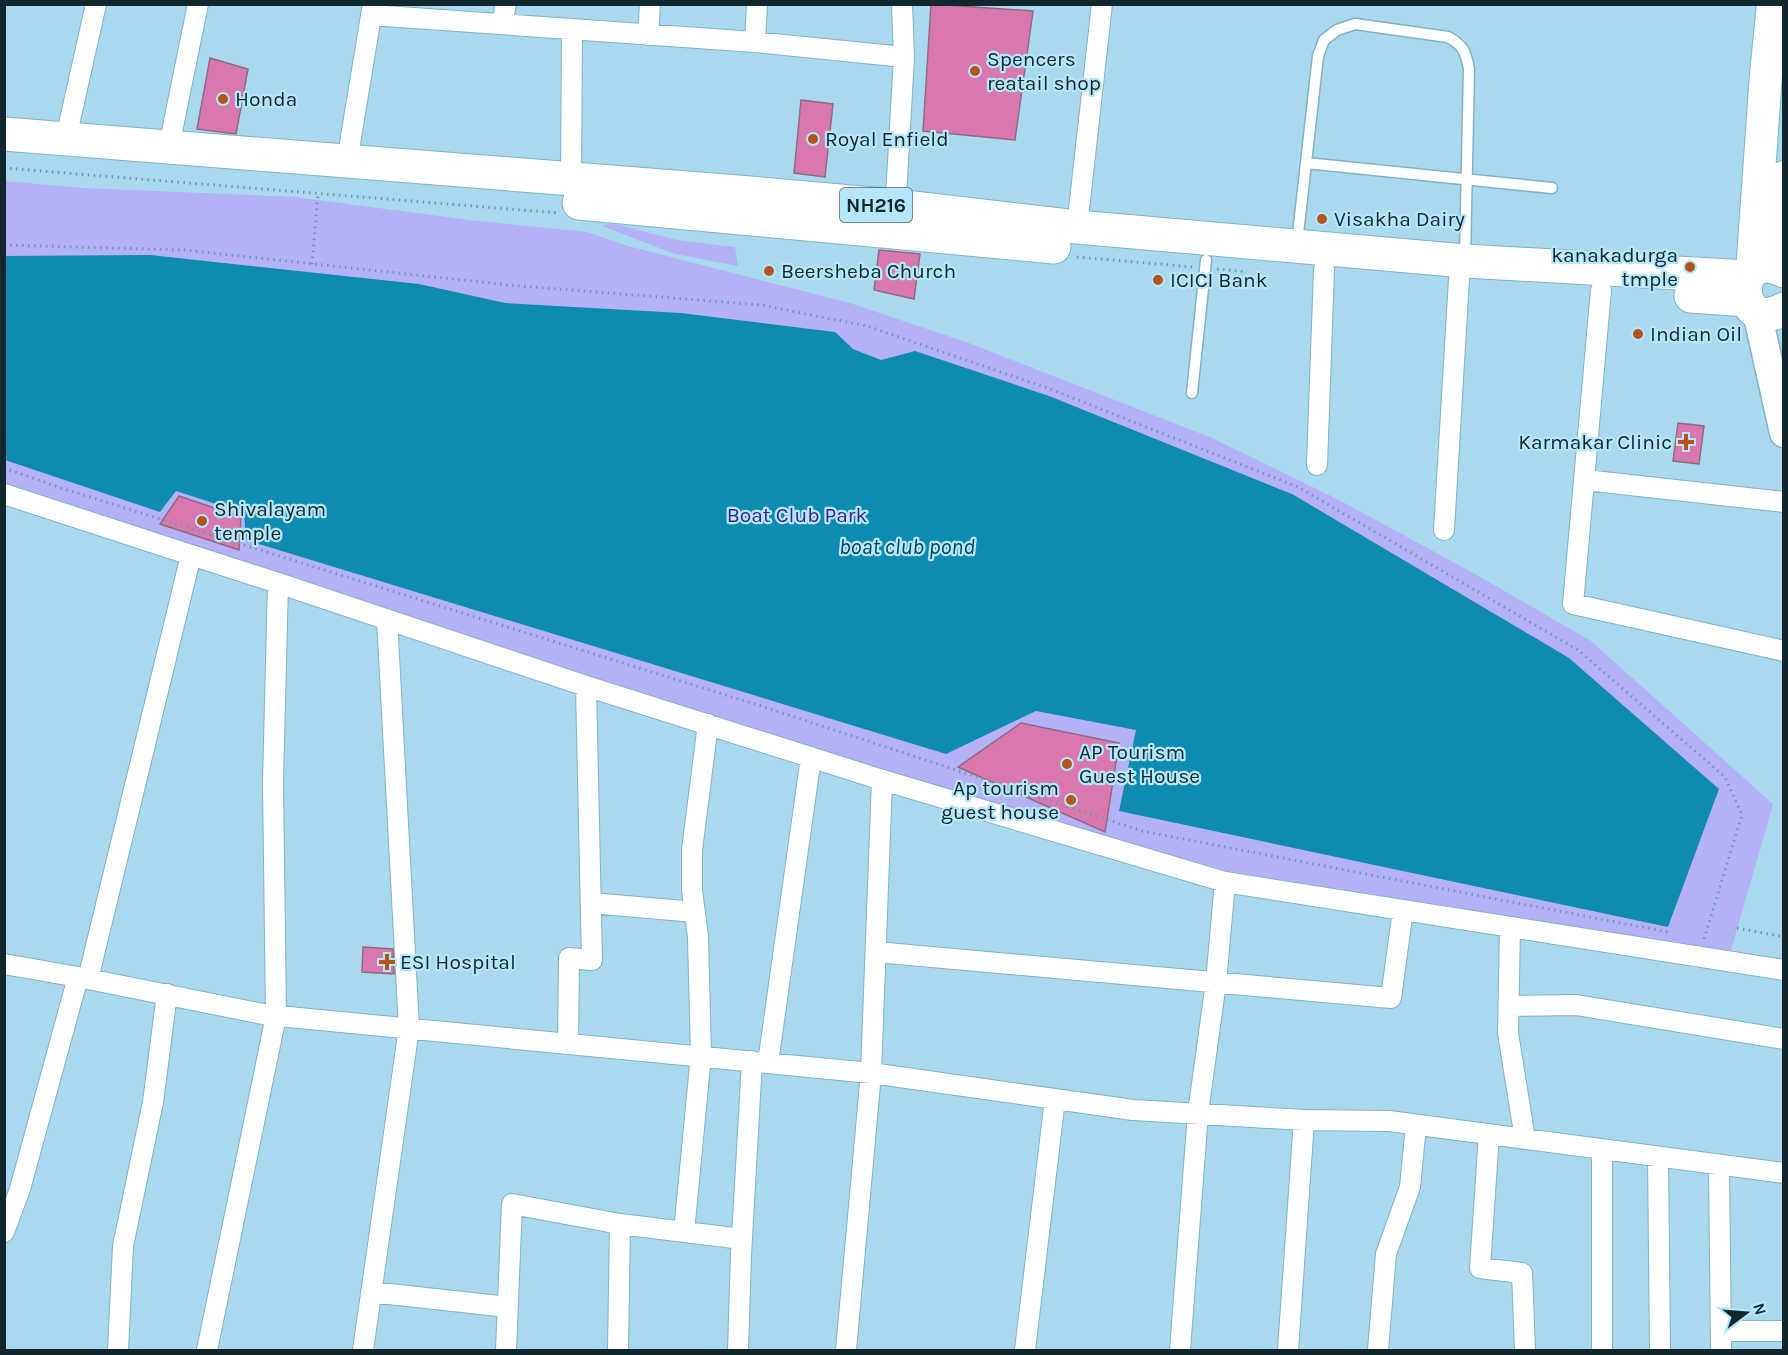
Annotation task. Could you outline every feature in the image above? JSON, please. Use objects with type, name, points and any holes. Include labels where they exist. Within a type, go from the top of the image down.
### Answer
[{"type":"highway","name":"NH216","points":[[4,134],[571,180],[1206,260],[1324,269],[1462,270],[1765,290]]},
{"type":"highway","name":"NH216","points":[[4,155],[444,190],[894,219],[1077,227],[1297,246],[1601,290],[1765,290]]},
{"type":"main road","points":[[1773,4],[1766,74],[1765,290],[1784,433]]},
{"type":"main road","points":[[1784,177],[1765,290],[1784,350]]},
{"type":"street","points":[[66,138],[96,4]]},
{"type":"street","points":[[169,146],[198,4]]},
{"type":"street","points":[[502,24],[506,4]]},
{"type":"street","points":[[648,35],[650,4]]},
{"type":"street","points":[[755,42],[757,4]]},
{"type":"street","points":[[894,219],[904,57],[902,4]]},
{"type":"street","points":[[1077,227],[1102,4]]},
{"type":"street","points":[[347,161],[372,10],[502,24],[755,42],[904,57]]},
{"type":"street","points":[[571,180],[572,30]]},
{"type":"street","points":[[1317,465],[1324,269]]},
{"type":"street","points":[[1444,530],[1462,270]]},
{"type":"street","points":[[1601,290],[1573,604],[1784,651]]},
{"type":"street","points":[[1585,480],[1784,502]]},
{"type":"street","points":[[4,494],[586,686],[882,780],[1225,882],[1784,970]]},
{"type":"street","points":[[6,1225],[20,1189],[83,978],[191,555]]},
{"type":"street","points":[[207,1350],[276,1016],[273,782],[278,583]]},
{"type":"street","points":[[363,1350],[409,1028],[387,619]]},
{"type":"street","points":[[568,1044],[570,958],[592,960],[586,686]]},
{"type":"street","points":[[684,1232],[701,1055],[699,958],[692,890],[692,850],[708,724]]},
{"type":"street","points":[[738,1350],[742,1239],[760,1062],[811,757]]},
{"type":"street","points":[[846,1350],[871,1073],[882,780]]},
{"type":"street","points":[[1180,1350],[1198,1113],[1216,982],[1225,882]]},
{"type":"street","points":[[591,903],[695,912]]},
{"type":"street","points":[[876,952],[1390,998],[1403,910]]},
{"type":"street","points":[[1510,927],[1508,1033],[1525,1139]]},
{"type":"street","points":[[4,964],[276,1016],[871,1073],[1133,1110],[1304,1120],[1389,1121],[1784,1173]]},
{"type":"street","points":[[118,1350],[123,1246],[153,1102],[167,994]]},
{"type":"street","points":[[1509,1006],[1576,1005],[1784,1039]]},
{"type":"street","points":[[1024,1350],[1055,1099]]},
{"type":"street","points":[[1288,1350],[1304,1120]]},
{"type":"street","points":[[1378,1350],[1386,1254],[1410,1186],[1416,1125]]},
{"type":"street","points":[[1489,1134],[1480,1268],[1522,1273],[1525,1350]]},
{"type":"street","points":[[1602,1149],[1602,1350]]},
{"type":"street","points":[[1658,1157],[1660,1350]]},
{"type":"street","points":[[1719,1165],[1721,1341],[1784,1331]]},
{"type":"street","points":[[506,1350],[512,1204],[620,1224],[742,1239]]},
{"type":"street","points":[[618,1350],[620,1224]]},
{"type":"street","points":[[371,1292],[508,1307]]},
{"type":"lane","points":[[1297,246],[1318,56],[1324,40],[1337,30],[1355,24],[1448,37],[1460,43],[1467,54],[1469,69],[1467,180],[1462,270]]},
{"type":"lane","points":[[1306,163],[1552,188]]},
{"type":"lane","points":[[1192,393],[1206,260]]},
{"type":"path","points":[[312,264],[318,193]]},
{"type":"path","points":[[4,245],[185,250],[508,285],[761,305],[867,326],[1050,389],[1298,487],[1578,650],[1725,777],[1742,815],[1705,939],[1693,936]]},
{"type":"path","points":[[4,468],[750,702],[1142,831],[1670,932]]},
{"type":"path","points":[[1737,928],[1784,937]]},
{"type":"green space","name":"boat club pond","points":[[5,181],[82,188],[295,197],[469,220],[587,232],[628,246],[850,303],[966,342],[1212,438],[1339,500],[1475,574],[1591,641],[1773,804],[1731,950],[1522,924],[1247,885],[888,773],[5,486]]},
{"type":"green space","points":[[611,223],[677,240],[735,247],[738,266],[675,254],[602,226]]},
{"type":"water","name":"boat club pond","points":[[150,255],[419,284],[505,303],[681,313],[835,332],[853,349],[881,360],[915,351],[1049,396],[1292,494],[1569,658],[1719,789],[1668,927],[1119,811],[1136,730],[1036,711],[946,754],[246,540],[244,513],[176,491],[160,512],[5,460],[5,256]]},
{"type":"building","name":"Spencers reatail shop","points":[[931,4],[1033,11],[1015,140],[923,131]]},
{"type":"building","name":"Honda","points":[[210,58],[248,69],[236,134],[197,129]]},
{"type":"building","name":"Royal Enfield","points":[[801,100],[833,104],[825,177],[794,173]]},
{"type":"building","points":[[879,250],[920,254],[914,299],[874,290]]},
{"type":"building","points":[[1678,423],[1704,426],[1699,464],[1673,461]]},
{"type":"building","name":"Shivalayam temple","points":[[179,496],[241,517],[239,550],[160,524]]},
{"type":"building","name":"Ap tourism guest house","points":[[1021,723],[1119,743],[1105,832],[958,767]]},
{"type":"building","points":[[363,947],[393,949],[394,974],[362,972]]},
{"type":"place","name":"Spencers reatail shop","points":[[975,71]]},
{"type":"place","name":"Honda","points":[[223,99]]},
{"type":"place","name":"Royal Enfield","points":[[813,139]]},
{"type":"place","name":"Visakha Dairy","points":[[1322,219]]},
{"type":"place","name":"kanakadurga tmple","points":[[1690,267]]},
{"type":"place","name":"Beersheba Church","points":[[769,271]]},
{"type":"place","name":"ICICI Bank","points":[[1158,280]]},
{"type":"place","name":"Indian Oil","points":[[1638,334]]},
{"type":"place","name":"Karmakar Clinic","points":[[1686,442]]},
{"type":"place","name":"Shivalayam temple","points":[[202,521]]},
{"type":"place","name":"AP Tourism Guest House","points":[[1067,764]]},
{"type":"place","name":"Ap tourism guest house","points":[[1071,800]]},
{"type":"place","name":"ESI Hospital","points":[[387,962]]},
{"type":"park label","name":"Boat Club Park","points":[[797,515]]}]
